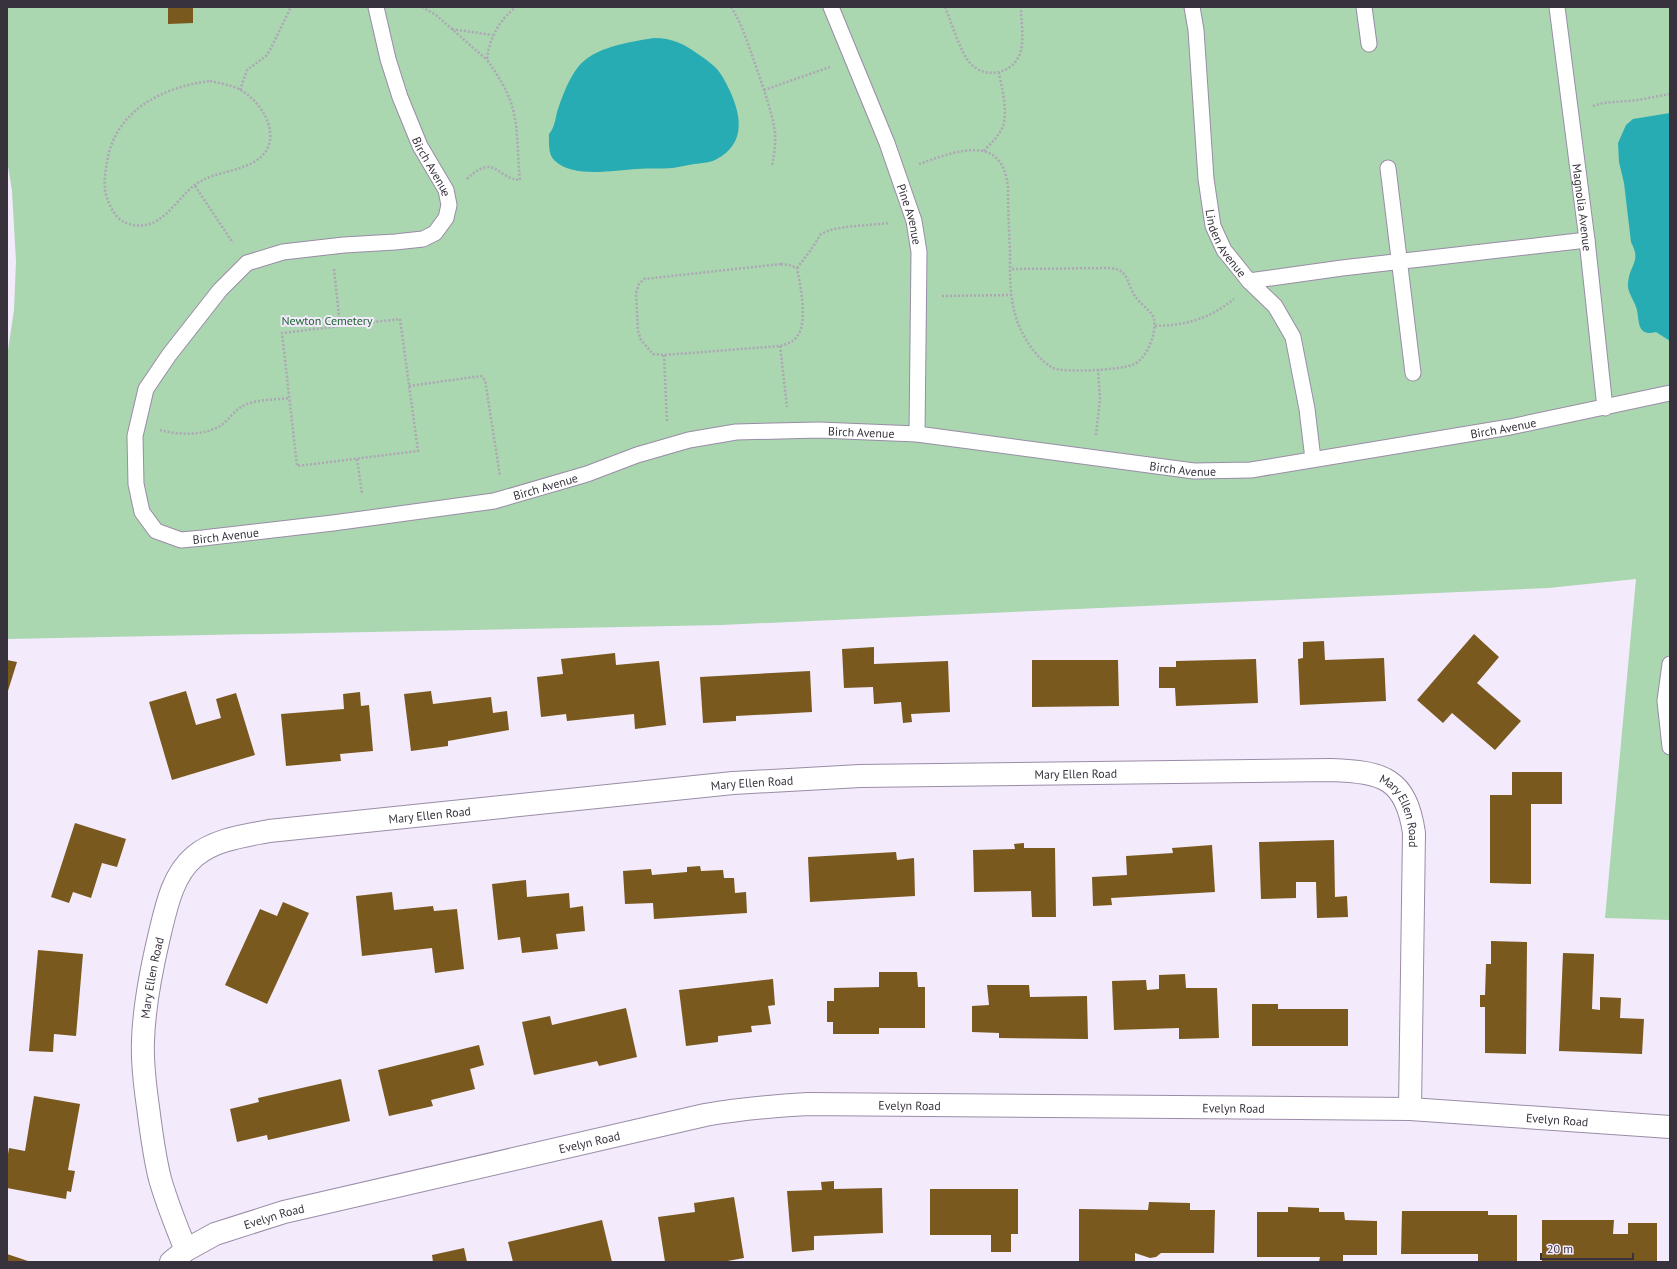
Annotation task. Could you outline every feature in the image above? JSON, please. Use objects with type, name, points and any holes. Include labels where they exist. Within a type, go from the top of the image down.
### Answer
[{"type":"street","name":"Mary Ellen Road","points":[[179,1256],[172,1216],[160,1178],[152,1140],[145,1088],[143,1043],[146,1002],[154,961],[172,889],[181,870],[196,855],[217,843],[269,831],[733,783],[796,778],[1331,770],[1354,771],[1376,775],[1394,783],[1404,798],[1411,816],[1414,834],[1410,1109]]},
{"type":"street","name":"Evelyn Road","points":[[179,1256],[215,1234],[284,1212],[705,1115],[737,1110],[808,1104],[1410,1109],[1670,1127]]},
{"type":"lane","name":"Birch Avenue","points":[[376,7],[388,59],[400,97],[420,146],[446,190],[449,206],[446,218],[435,233],[423,239],[332,246],[283,252],[247,263],[220,290],[169,355],[146,389],[135,436],[136,484],[142,512],[156,530],[181,540],[365,519],[494,501],[587,474],[636,455],[689,440],[736,432],[819,430],[917,434],[1094,457],[1194,472],[1251,470],[1510,427],[1670,393]]},
{"type":"lane","name":"Pine Avenue","points":[[831,7],[887,143],[914,221],[919,252],[920,296],[917,434]]},
{"type":"lane","name":"Linden Avenue","points":[[1192,7],[1196,30],[1206,179],[1213,226],[1224,250],[1249,281],[1275,306],[1293,337],[1307,409],[1313,459]]},
{"type":"lane","points":[[1364,7],[1368,44]]},
{"type":"lane","name":"Magnolia Avenue","points":[[1557,7],[1587,240],[1605,408]]},
{"type":"lane","points":[[1388,168],[1413,373]]},
{"type":"lane","points":[[1249,281],[1399,261],[1587,240]]},
{"type":"lane","points":[[1670,664],[1665,701],[1670,747]]},
{"type":"path","points":[[240,90],[247,70],[266,56],[291,7]]},
{"type":"path","points":[[422,7],[436,15],[486,60],[507,92],[516,120],[520,180],[512,180],[501,171],[490,167],[478,168],[466,180],[449,206]]},
{"type":"path","points":[[486,60],[488,46],[493,35],[510,12],[516,7]]},
{"type":"path","points":[[731,7],[741,28],[764,90],[775,133],[775,150],[772,166]]},
{"type":"path","points":[[945,7],[963,50],[971,64],[990,74],[1000,73],[1011,65],[1021,52],[1021,7]]},
{"type":"path","points":[[451,29],[493,35]]},
{"type":"path","points":[[764,90],[852,60]]},
{"type":"path","points":[[984,151],[1001,132],[1005,115],[1000,73]]},
{"type":"path","points":[[210,81],[226,84],[240,90],[257,104],[265,116],[269,127],[270,140],[267,149],[259,159],[250,164],[202,180],[162,218],[151,224],[139,226],[128,224],[119,219],[111,208],[105,192],[104,177],[112,140],[120,127],[132,114],[152,99],[174,88],[210,81]]},
{"type":"path","points":[[1570,114],[1603,103],[1638,100],[1670,94]]},
{"type":"path","points":[[897,172],[967,149],[984,151],[1001,163],[1007,175],[1010,269],[1011,296],[1015,315],[1021,331],[1030,347],[1054,368],[1070,370],[1098,369],[1133,365],[1149,348],[1155,326],[1153,317],[1134,295],[1124,273],[1118,269],[1010,269]]},
{"type":"path","points":[[195,186],[247,263]]},
{"type":"path","points":[[797,268],[790,265],[781,264],[644,279],[639,284],[636,293],[638,331],[641,340],[653,354],[664,355],[780,346],[789,343],[797,337],[802,328],[802,304],[797,268],[810,252],[821,234],[830,230],[914,221]]},
{"type":"path","points":[[332,246],[340,326]]},
{"type":"path","points":[[1155,326],[1170,326],[1207,317],[1220,310],[1235,298],[1249,281]]},
{"type":"path","points":[[920,296],[1011,296]]},
{"type":"path","points":[[400,319],[418,451],[297,466],[282,333],[340,326],[400,319]]},
{"type":"path","points":[[780,346],[790,431]]},
{"type":"path","points":[[664,355],[669,446]]},
{"type":"path","points":[[1094,457],[1100,399],[1098,369]]},
{"type":"path","points":[[409,386],[481,376],[485,380],[503,498]]},
{"type":"path","points":[[138,425],[164,432],[185,434],[205,431],[220,426],[240,407],[250,403],[289,398]]},
{"type":"path","points":[[357,459],[365,519]]},
{"type":"green space","name":"Newton Cemetery","points":[[7,7],[1670,7],[1670,920],[1605,918],[1636,579],[1548,588],[721,625],[7,639],[7,357],[14,310],[16,261],[12,191],[7,160]]},
{"type":"water","points":[[654,38],[672,40],[693,50],[720,72],[733,99],[739,122],[738,133],[734,143],[727,152],[713,161],[673,168],[606,172],[572,170],[562,166],[554,160],[550,152],[549,134],[553,128],[565,91],[578,67],[585,60],[602,50],[613,46]]},
{"type":"water","points":[[1670,113],[1670,341],[1656,332],[1646,333],[1641,329],[1637,310],[1629,290],[1629,277],[1635,255],[1631,242],[1624,183],[1619,162],[1618,143],[1626,125],[1633,119]]},
{"type":"building","points":[[168,7],[193,7],[193,23],[168,24]]},
{"type":"building","points":[[1474,634],[1499,657],[1477,683],[1521,721],[1495,750],[1452,713],[1443,723],[1417,700]]},
{"type":"building","points":[[1324,641],[1325,660],[1384,658],[1386,701],[1300,705],[1298,659],[1303,658],[1303,642]]},
{"type":"building","points":[[874,647],[874,664],[948,661],[950,712],[911,714],[912,722],[903,723],[901,702],[874,704],[873,687],[844,688],[842,649]]},
{"type":"building","points":[[615,653],[616,665],[659,661],[666,725],[635,729],[634,714],[567,721],[566,714],[541,717],[537,677],[563,674],[561,659]]},
{"type":"building","points":[[1256,659],[1258,703],[1176,706],[1175,688],[1159,688],[1159,667],[1176,667],[1176,661]]},
{"type":"building","points":[[7,660],[17,662],[7,694]]},
{"type":"building","points":[[1032,660],[1118,660],[1119,706],[1032,707]]},
{"type":"building","points":[[810,671],[812,712],[736,716],[736,721],[703,723],[700,677]]},
{"type":"building","points":[[186,691],[196,725],[221,718],[216,699],[236,693],[255,755],[172,780],[149,702]]},
{"type":"building","points":[[431,691],[433,704],[491,697],[493,713],[507,711],[509,730],[448,741],[448,746],[411,751],[404,694]]},
{"type":"building","points":[[360,692],[361,706],[369,705],[373,751],[340,754],[341,761],[286,766],[281,714],[344,709],[343,694]]},
{"type":"building","points":[[1512,772],[1562,772],[1562,804],[1531,804],[1531,884],[1490,883],[1490,795],[1512,795]]},
{"type":"building","points":[[75,823],[126,839],[117,867],[102,863],[91,898],[73,892],[69,903],[51,897]]},
{"type":"building","points":[[1334,840],[1335,897],[1347,896],[1348,917],[1317,918],[1316,882],[1296,882],[1296,898],[1261,899],[1259,842]]},
{"type":"building","points":[[1024,843],[1024,848],[1055,848],[1056,917],[1032,917],[1031,891],[974,892],[973,850],[1015,849],[1014,844]]},
{"type":"building","points":[[1212,845],[1215,892],[1111,898],[1112,905],[1093,906],[1092,877],[1127,875],[1126,856],[1173,853],[1172,848]]},
{"type":"building","points":[[896,852],[897,860],[914,858],[915,896],[810,902],[808,857]]},
{"type":"building","points":[[700,866],[701,871],[723,870],[724,878],[734,878],[735,893],[746,892],[747,913],[654,919],[653,903],[625,904],[623,871],[651,869],[652,875],[687,872],[687,867]]},
{"type":"building","points":[[526,880],[527,897],[569,893],[570,908],[583,906],[585,931],[556,934],[558,949],[522,953],[520,937],[498,940],[492,884]]},
{"type":"building","points":[[392,892],[394,910],[433,906],[434,911],[457,909],[464,969],[435,973],[432,948],[362,956],[356,896]]},
{"type":"building","points":[[283,902],[309,913],[267,1004],[225,985],[260,909],[277,916]]},
{"type":"building","points":[[1491,941],[1527,942],[1526,1054],[1485,1053],[1485,1007],[1480,1007],[1480,995],[1485,995],[1486,964],[1491,964]]},
{"type":"building","points":[[38,950],[83,954],[76,1036],[54,1034],[53,1052],[29,1051]]},
{"type":"building","points":[[1563,953],[1594,954],[1592,1009],[1600,1010],[1600,997],[1621,998],[1620,1018],[1644,1019],[1642,1054],[1559,1051]]},
{"type":"building","points":[[879,972],[917,972],[918,987],[925,987],[925,1028],[879,1028],[879,1034],[833,1034],[833,1022],[827,1022],[827,1001],[834,1001],[834,988],[879,987]]},
{"type":"building","points":[[1185,974],[1186,988],[1217,988],[1219,1038],[1179,1039],[1179,1028],[1114,1030],[1112,981],[1146,980],[1147,990],[1159,989],[1159,975]]},
{"type":"building","points":[[773,979],[775,1005],[768,1006],[771,1024],[751,1026],[752,1032],[718,1036],[718,1042],[686,1046],[679,990]]},
{"type":"building","points":[[987,985],[1029,985],[1030,997],[1087,996],[1088,1039],[999,1038],[999,1033],[972,1032],[972,1006],[989,1005]]},
{"type":"building","points":[[1252,1004],[1278,1004],[1278,1009],[1348,1009],[1348,1046],[1252,1046]]},
{"type":"building","points":[[626,1008],[637,1057],[599,1066],[597,1061],[534,1075],[522,1022],[550,1016],[552,1025]]},
{"type":"building","points":[[479,1045],[484,1065],[470,1069],[475,1089],[431,1100],[433,1106],[389,1116],[378,1070]]},
{"type":"building","points":[[341,1079],[350,1121],[268,1140],[267,1135],[237,1142],[230,1109],[259,1102],[258,1098]]},
{"type":"building","points":[[34,1096],[80,1104],[68,1170],[75,1171],[71,1192],[67,1191],[66,1199],[7,1188],[7,1160],[9,1148],[25,1151]]},
{"type":"building","points":[[834,1181],[834,1189],[882,1188],[883,1233],[814,1236],[814,1250],[792,1252],[787,1191],[822,1190],[821,1182]]},
{"type":"building","points":[[930,1189],[1018,1189],[1018,1234],[1011,1234],[1011,1252],[991,1252],[991,1235],[930,1235]]},
{"type":"building","points":[[734,1197],[744,1258],[722,1262],[665,1262],[658,1217],[695,1212],[694,1203]]},
{"type":"building","points":[[1149,1202],[1190,1203],[1190,1210],[1215,1210],[1214,1253],[1161,1253],[1156,1257],[1150,1258],[1135,1253],[1135,1262],[1079,1262],[1079,1209],[1148,1210]]},
{"type":"building","points":[[1288,1207],[1319,1208],[1319,1212],[1344,1212],[1345,1220],[1377,1221],[1377,1255],[1343,1255],[1343,1262],[1319,1262],[1320,1257],[1257,1257],[1257,1212],[1288,1212]]},
{"type":"building","points":[[1402,1211],[1488,1211],[1488,1215],[1517,1215],[1517,1262],[1478,1262],[1478,1254],[1401,1254]]},
{"type":"building","points":[[602,1220],[612,1262],[513,1262],[508,1242]]},
{"type":"building","points":[[1542,1220],[1614,1220],[1613,1234],[1628,1234],[1628,1223],[1657,1223],[1657,1262],[1542,1262]]},
{"type":"building","points":[[464,1248],[467,1262],[433,1262],[432,1255]]},
{"type":"building","points":[[7,1254],[31,1262],[7,1262]]}]
